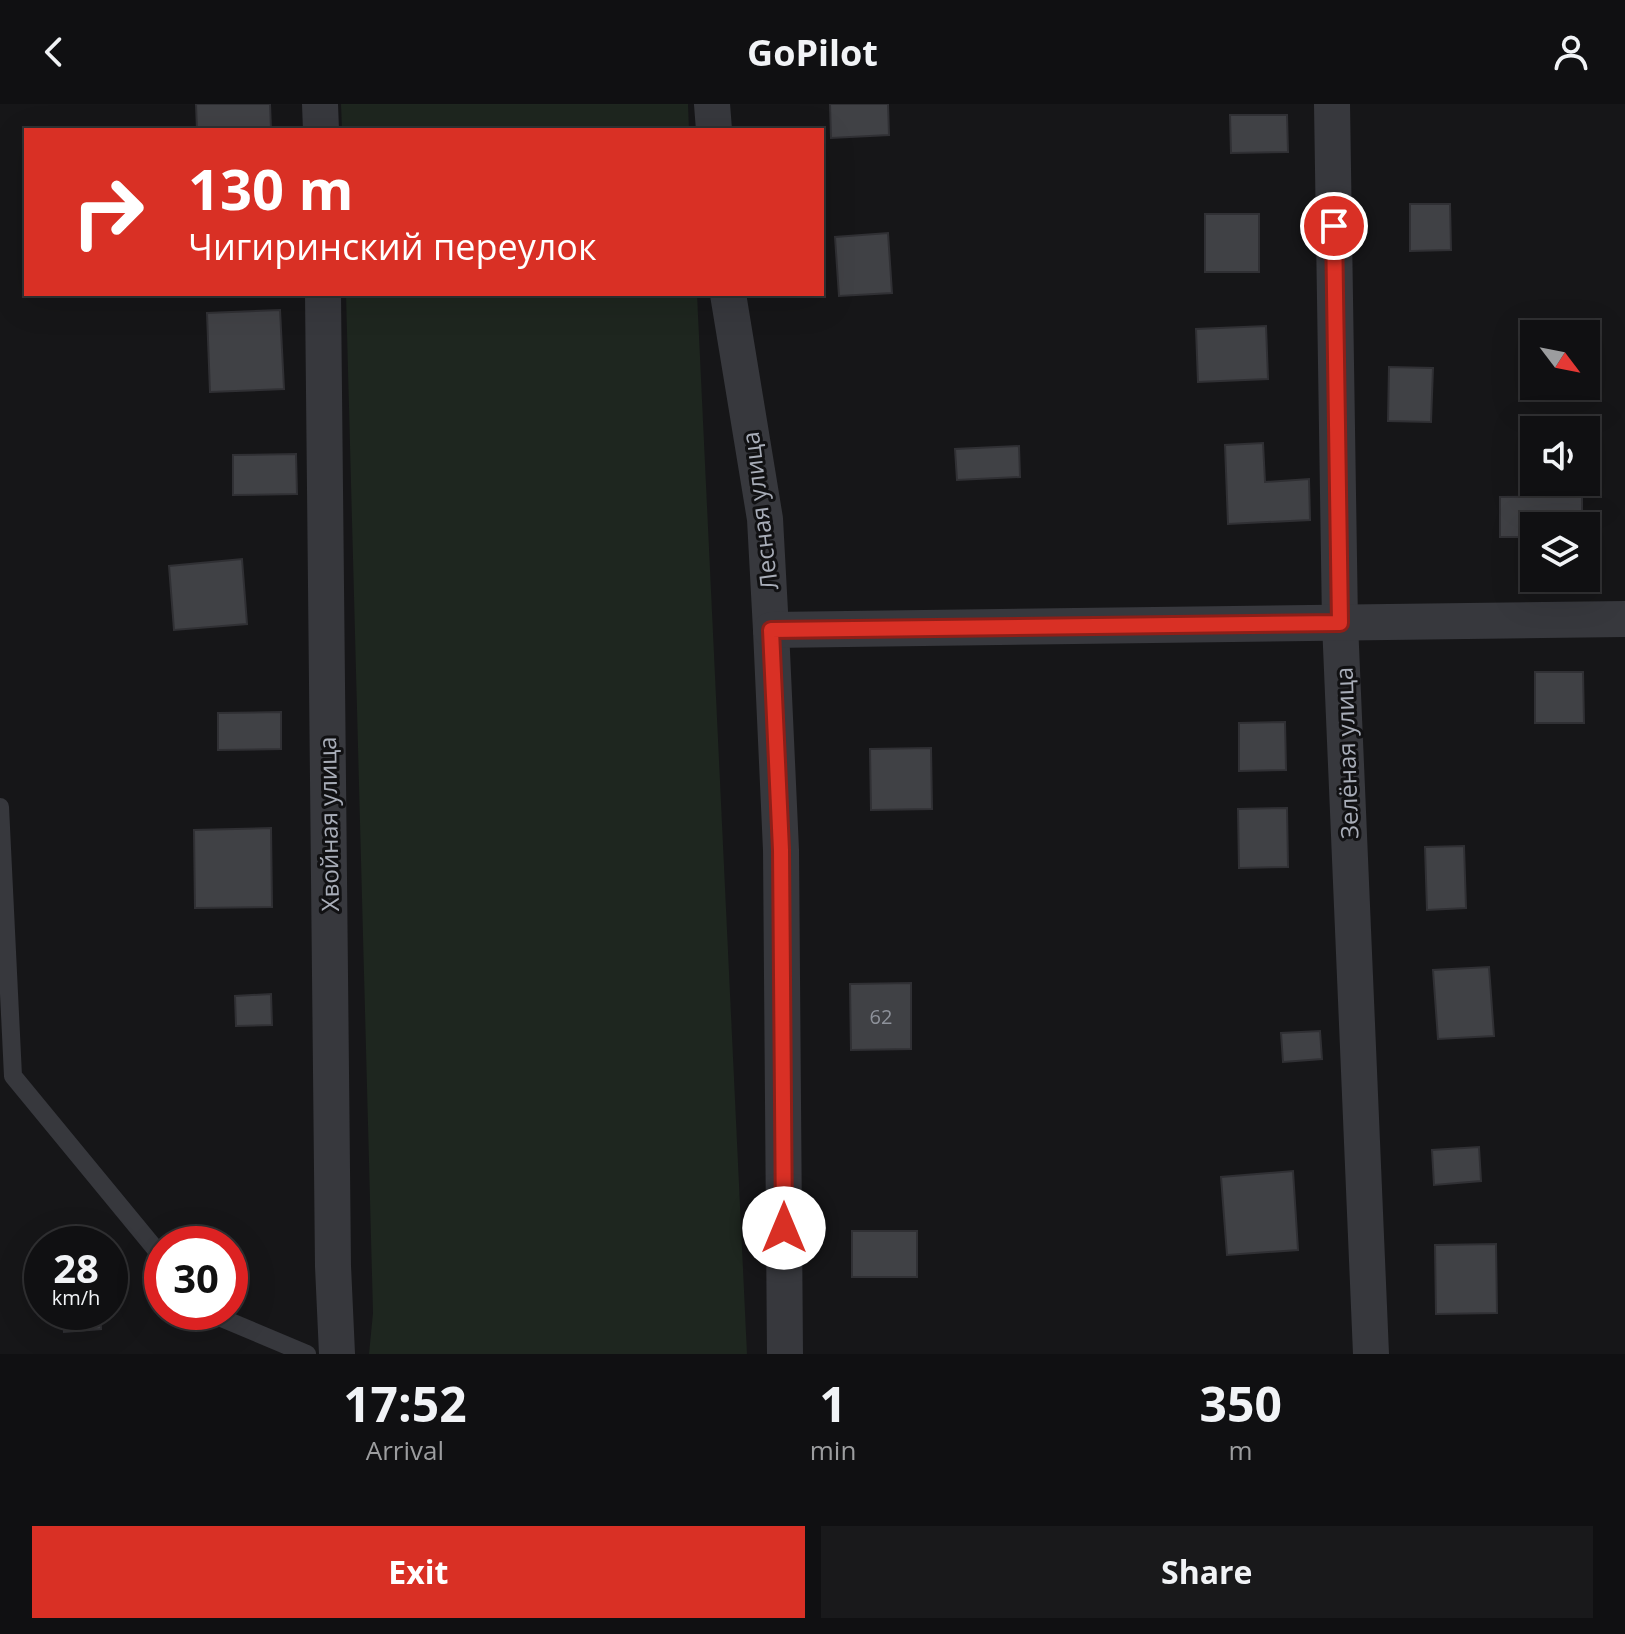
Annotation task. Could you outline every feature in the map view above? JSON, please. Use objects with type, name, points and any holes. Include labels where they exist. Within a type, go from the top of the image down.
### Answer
[{"type":"street","points":[[320,104],[321,128]]},
{"type":"street","points":[[712,104],[714,128]]},
{"type":"street","name":"Зелёная улица","points":[[1332,104],[1340,623],[1371,1354]]},
{"type":"street","name":"Хвойная улица","points":[[323,296],[333,1266],[337,1354]]},
{"type":"street","name":"Лесная улица","points":[[728,296],[765,519],[771,630],[781,850],[785,1354]]},
{"type":"street","points":[[771,630],[1625,619]]},
{"type":"lane","points":[[0,807],[13,1076],[144,1235]]},
{"type":"lane","points":[[248,1329],[307,1354]]},
{"type":"shaded area","points":[[341,104],[688,104],[689,128],[342,128]]},
{"type":"shaded area","points":[[346,296],[697,296],[747,1354],[369,1354],[373,1313]]},
{"type":"building","points":[[196,104],[270,104],[271,128],[197,128]]},
{"type":"building","points":[[830,104],[888,104],[889,135],[831,138]]},
{"type":"building","points":[[1230,115],[1287,115],[1288,152],[1231,153]]},
{"type":"building","points":[[1410,204],[1450,204],[1451,250],[1410,251]]},
{"type":"building","points":[[1205,214],[1259,214],[1259,272],[1205,272]]},
{"type":"building","points":[[888,233],[892,293],[839,296],[835,237]]},
{"type":"building","points":[[280,310],[284,389],[210,392],[207,313]]},
{"type":"building","points":[[1266,326],[1268,379],[1198,382],[1196,329]]},
{"type":"building","points":[[1389,367],[1433,368],[1431,422],[1388,421]]},
{"type":"building","points":[[1263,443],[1265,482],[1309,479],[1310,520],[1228,524],[1225,445]]},
{"type":"building","points":[[1019,446],[1020,477],[957,480],[955,449]]},
{"type":"building","points":[[296,454],[297,494],[233,495],[233,455]]},
{"type":"building","points":[[1582,496],[1582,512],[1520,512],[1520,537],[1500,537],[1500,497]]},
{"type":"building","points":[[242,559],[247,624],[174,630],[169,566]]},
{"type":"building","points":[[1535,672],[1583,672],[1584,723],[1535,723]]},
{"type":"building","points":[[281,712],[281,749],[218,750],[218,713]]},
{"type":"building","points":[[1285,722],[1286,770],[1239,771],[1239,723]]},
{"type":"building","points":[[931,748],[932,809],[871,810],[870,749]]},
{"type":"building","points":[[1287,808],[1288,867],[1239,868],[1238,809]]},
{"type":"building","points":[[271,828],[272,907],[195,908],[194,830]]},
{"type":"building","points":[[1464,846],[1466,908],[1427,910],[1425,847]]},
{"type":"building","points":[[1489,967],[1494,1036],[1438,1039],[1433,970]]},
{"type":"building","points":[[911,983],[911,1049],[851,1050],[850,984]]},
{"type":"building","points":[[271,994],[272,1025],[236,1026],[235,996]]},
{"type":"building","points":[[1320,1031],[1322,1059],[1283,1062],[1281,1033]]},
{"type":"building","points":[[1479,1147],[1481,1181],[1434,1185],[1432,1150]]},
{"type":"building","points":[[1293,1171],[1298,1250],[1227,1255],[1221,1177]]},
{"type":"building","points":[[852,1231],[917,1231],[917,1277],[852,1277]]},
{"type":"building","points":[[1496,1244],[1497,1313],[1436,1314],[1435,1245]]},
{"type":"route","points":[[784,1228],[781,850],[771,630],[1340,623],[1334,226]]}]
